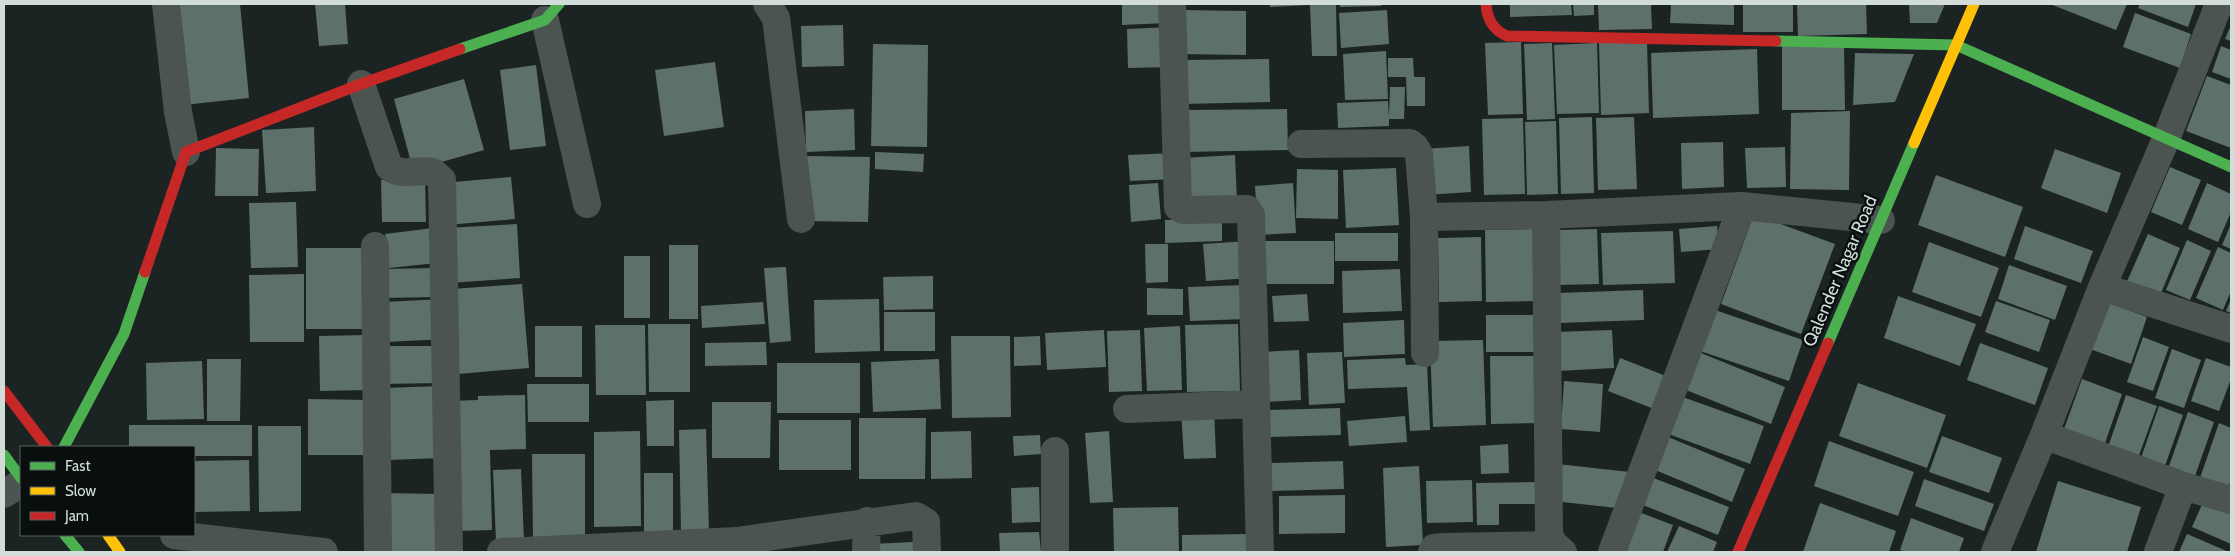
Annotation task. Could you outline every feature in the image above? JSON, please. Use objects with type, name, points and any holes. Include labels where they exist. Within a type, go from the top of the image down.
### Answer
[{"type":"main road","points":[[1486,4],[1489,21],[1494,29],[1507,36],[1956,45],[2231,167]]},
{"type":"main road","name":"Qalender Nagar Road","points":[[1738,552],[1974,4]]},
{"type":"main road","points":[[65,446],[124,334],[186,152],[552,12]]},
{"type":"main road","points":[[4,391],[46,446]]},
{"type":"main road","points":[[4,456],[20,477]]},
{"type":"main road","points":[[66,536],[79,552]]},
{"type":"main road","points":[[109,536],[120,552]]},
{"type":"street","points":[[166,4],[178,112],[186,152]]},
{"type":"street","points":[[767,4],[776,18],[801,219]]},
{"type":"street","points":[[1172,4],[1177,204],[1183,210],[1243,208],[1249,212],[1260,552]]},
{"type":"street","points":[[1995,552],[2044,435],[2102,287],[2166,139],[2219,4]]},
{"type":"street","points":[[552,12],[587,204]]},
{"type":"street","points":[[361,84],[389,167],[395,172],[403,173],[433,172],[442,180],[449,552]]},
{"type":"street","points":[[1301,144],[1410,143],[1415,147],[1419,154],[1424,217],[1425,352]]},
{"type":"street","points":[[1612,552],[1742,206]]},
{"type":"street","points":[[1424,217],[1546,216],[1742,206],[1881,220]]},
{"type":"street","points":[[1546,216],[1549,533],[1559,548]]},
{"type":"street","points":[[375,246],[378,552]]},
{"type":"street","points":[[2102,287],[2231,329]]},
{"type":"street","points":[[1127,409],[1256,404]]},
{"type":"street","points":[[2044,435],[2183,486],[2231,500]]},
{"type":"street","points":[[1054,552],[1055,451]]},
{"type":"street","points":[[4,494],[20,484]]},
{"type":"street","points":[[2158,552],[2183,486]]},
{"type":"street","points":[[500,552],[737,541],[867,521],[916,516],[926,522],[926,552]]},
{"type":"street","points":[[866,552],[867,521]]},
{"type":"street","points":[[183,536],[324,552]]},
{"type":"street","points":[[1432,552],[1434,548],[1444,547],[1559,548]]},
{"type":"building","points":[[173,4],[240,4],[249,98],[183,105]]},
{"type":"building","points":[[315,4],[345,4],[348,44],[319,46]]},
{"type":"building","points":[[1122,4],[1166,4],[1167,23],[1122,25]]},
{"type":"building","points":[[1270,4],[1336,4],[1337,56],[1312,56],[1310,5],[1270,7]]},
{"type":"building","points":[[1340,4],[1381,4],[1381,6],[1340,7]]},
{"type":"building","points":[[1510,4],[1571,4],[1572,15],[1510,17]]},
{"type":"building","points":[[1573,4],[1594,4],[1594,15],[1574,16]]},
{"type":"building","points":[[1598,4],[1651,4],[1652,29],[1599,30]]},
{"type":"building","points":[[1671,4],[1734,4],[1734,25],[1670,23]]},
{"type":"building","points":[[1743,4],[1793,4],[1793,32],[1743,32]]},
{"type":"building","points":[[1797,4],[1866,4],[1867,34],[1798,36]]},
{"type":"building","points":[[1909,4],[1945,4],[1937,23],[1910,23]]},
{"type":"building","points":[[2050,4],[2127,4],[2116,30]]},
{"type":"building","points":[[2140,4],[2196,4],[2188,27],[2138,8]]},
{"type":"building","points":[[1181,10],[1246,11],[1246,55],[1181,54]]},
{"type":"building","points":[[1387,10],[1389,44],[1341,48],[1339,13]]},
{"type":"building","points":[[2135,13],[2191,34],[2180,68],[2123,47]]},
{"type":"building","points":[[843,25],[844,66],[802,67],[801,26]]},
{"type":"building","points":[[2231,25],[2231,41],[2225,39]]},
{"type":"building","points":[[1171,27],[1171,67],[1128,68],[1127,29]]},
{"type":"building","points":[[1521,42],[1523,114],[1488,115],[1485,43]]},
{"type":"building","points":[[1647,42],[1649,113],[1601,115],[1599,43]]},
{"type":"building","points":[[1552,43],[1555,119],[1527,120],[1524,44]]},
{"type":"building","points":[[1597,43],[1599,113],[1557,114],[1554,45]]},
{"type":"building","points":[[873,44],[928,45],[927,147],[871,146]]},
{"type":"building","points":[[1782,45],[1844,45],[1845,110],[1782,110]]},
{"type":"building","points":[[2221,46],[2231,50],[2231,79],[2212,72]]},
{"type":"building","points":[[1757,49],[1759,114],[1653,118],[1651,53]]},
{"type":"building","points":[[1386,51],[1388,99],[1345,100],[1343,54]]},
{"type":"building","points":[[1855,53],[1914,54],[1895,102],[1853,105]]},
{"type":"building","points":[[1388,58],[1413,58],[1414,77],[1425,77],[1425,106],[1407,106],[1406,77],[1388,77]]},
{"type":"building","points":[[1269,59],[1270,102],[1183,104],[1182,60]]},
{"type":"building","points":[[715,62],[724,127],[664,136],[655,70]]},
{"type":"building","points":[[536,65],[546,146],[510,150],[500,70]]},
{"type":"building","points":[[2207,76],[2231,85],[2231,148],[2186,131]]},
{"type":"building","points":[[464,79],[484,150],[413,170],[394,99]]},
{"type":"building","points":[[1390,87],[1405,87],[1404,119],[1389,119],[1389,126],[1338,128],[1337,103],[1388,101],[1389,117]]},
{"type":"building","points":[[854,109],[855,150],[806,152],[805,111]]},
{"type":"building","points":[[1287,109],[1288,150],[1184,152],[1183,110]]},
{"type":"building","points":[[1850,111],[1849,190],[1790,189],[1791,113]]},
{"type":"building","points":[[1592,117],[1594,193],[1561,194],[1559,118]]},
{"type":"building","points":[[1634,117],[1637,189],[1598,190],[1596,118]]},
{"type":"building","points":[[1523,118],[1525,194],[1484,195],[1482,119]]},
{"type":"building","points":[[1556,121],[1558,194],[1527,195],[1525,122]]},
{"type":"building","points":[[314,127],[316,191],[266,193],[262,130]]},
{"type":"building","points":[[1723,142],[1724,187],[1682,189],[1681,143]]},
{"type":"building","points":[[1469,146],[1471,192],[1426,195],[1423,149]]},
{"type":"building","points":[[1785,147],[1786,187],[1747,188],[1745,148]]},
{"type":"building","points":[[216,148],[259,149],[258,196],[215,196]]},
{"type":"building","points":[[2055,149],[2121,173],[2107,213],[2041,188]]},
{"type":"building","points":[[875,152],[924,154],[923,172],[875,169]]},
{"type":"building","points":[[1174,153],[1175,179],[1130,181],[1128,155]]},
{"type":"building","points":[[1235,155],[1237,201],[1186,204],[1183,158]]},
{"type":"building","points":[[807,156],[870,157],[868,222],[805,221]]},
{"type":"building","points":[[2170,167],[2201,180],[2182,225],[2151,212]]},
{"type":"building","points":[[1396,168],[1399,225],[1346,228],[1343,170]]},
{"type":"building","points":[[1297,169],[1338,170],[1338,219],[1296,218]]},
{"type":"building","points":[[1936,175],[2023,207],[2005,257],[1918,225]]},
{"type":"building","points":[[511,177],[515,219],[447,225],[443,183]]},
{"type":"building","points":[[425,179],[426,222],[382,222],[381,180]]},
{"type":"building","points":[[1158,183],[1161,219],[1131,222],[1129,185]]},
{"type":"building","points":[[1293,183],[1296,233],[1258,235],[1255,186]]},
{"type":"building","points":[[2207,183],[2231,194],[2231,212],[2218,242],[2188,229]]},
{"type":"building","points":[[296,202],[298,267],[251,268],[249,203]]},
{"type":"building","points":[[1754,214],[1835,244],[1801,334],[1721,304]]},
{"type":"building","points":[[1222,218],[1222,241],[1165,243],[1165,220]]},
{"type":"building","points":[[517,224],[520,278],[450,283],[446,228]]},
{"type":"building","points":[[2231,224],[2231,249],[2222,245]]},
{"type":"building","points":[[1717,226],[1719,249],[1681,252],[1679,229]]},
{"type":"building","points":[[2025,226],[2093,251],[2081,283],[2014,259]]},
{"type":"building","points":[[433,228],[437,263],[389,268],[385,234]]},
{"type":"building","points":[[1534,229],[1536,301],[1486,302],[1485,230]]},
{"type":"building","points":[[1597,229],[1599,284],[1559,285],[1557,230]]},
{"type":"building","points":[[1673,231],[1675,283],[1603,285],[1601,233]]},
{"type":"building","points":[[1335,233],[1398,233],[1398,261],[1335,261]]},
{"type":"building","points":[[2148,234],[2180,248],[2158,300],[2125,286]]},
{"type":"building","points":[[1481,237],[1482,301],[1439,302],[1438,238]]},
{"type":"building","points":[[2187,240],[2211,251],[2190,300],[2166,290]]},
{"type":"building","points":[[1248,241],[1251,278],[1206,281],[1203,244]]},
{"type":"building","points":[[1257,241],[1334,241],[1334,284],[1257,284]]},
{"type":"building","points":[[1929,242],[1999,268],[1981,317],[1912,292]]},
{"type":"building","points":[[1145,244],[1168,244],[1168,282],[1146,283]]},
{"type":"building","points":[[669,245],[698,245],[698,319],[669,319]]},
{"type":"building","points":[[2218,247],[2231,253],[2231,291],[2223,310],[2196,298]]},
{"type":"building","points":[[306,248],[368,248],[367,329],[306,329]]},
{"type":"building","points":[[624,256],[650,256],[650,318],[624,318]]},
{"type":"building","points":[[2009,265],[2067,286],[2055,320],[1998,299]]},
{"type":"building","points":[[786,267],[791,341],[770,343],[764,268]]},
{"type":"building","points":[[437,268],[437,297],[382,298],[382,269]]},
{"type":"building","points":[[1400,269],[1402,311],[1343,313],[1342,271]]},
{"type":"building","points":[[304,274],[304,342],[250,342],[249,275]]},
{"type":"building","points":[[933,276],[933,309],[884,310],[883,277]]},
{"type":"building","points":[[522,284],[529,368],[458,374],[452,289]]},
{"type":"building","points":[[1245,285],[1246,319],[1190,321],[1188,287]]},
{"type":"building","points":[[1147,288],[1183,289],[1183,315],[1147,315]]},
{"type":"building","points":[[1643,290],[1644,320],[1558,323],[1557,293]]},
{"type":"building","points":[[1307,294],[1309,321],[1274,322],[1272,296]]},
{"type":"building","points":[[1898,296],[1976,324],[1960,366],[1884,338]]},
{"type":"building","points":[[444,299],[446,339],[385,342],[383,302]]},
{"type":"building","points":[[879,299],[880,351],[815,353],[814,300]]},
{"type":"building","points":[[2231,299],[2231,313],[2226,311]]},
{"type":"building","points":[[1996,301],[2050,320],[2039,352],[1985,332]]},
{"type":"building","points":[[763,302],[765,324],[702,328],[701,306]]},
{"type":"building","points":[[2107,302],[2147,317],[2131,364],[2090,349]]},
{"type":"building","points":[[1715,310],[1803,340],[1789,381],[1700,351]]},
{"type":"building","points":[[884,312],[935,312],[935,351],[884,351]]},
{"type":"building","points":[[1486,315],[1544,315],[1545,352],[1486,352]]},
{"type":"building","points":[[1404,320],[1405,354],[1344,357],[1343,323]]},
{"type":"building","points":[[648,324],[690,324],[690,392],[649,392]]},
{"type":"building","points":[[1238,324],[1240,391],[1187,392],[1185,325]]},
{"type":"building","points":[[595,325],[645,325],[646,395],[596,395]]},
{"type":"building","points":[[535,326],[582,326],[582,377],[535,377]]},
{"type":"building","points":[[1180,326],[1182,390],[1147,391],[1144,328]]},
{"type":"building","points":[[1104,330],[1106,367],[1047,370],[1045,333]]},
{"type":"building","points":[[1140,330],[1142,391],[1109,392],[1107,331]]},
{"type":"building","points":[[1612,330],[1614,368],[1557,371],[1555,332]]},
{"type":"building","points":[[366,335],[367,390],[320,391],[319,336]]},
{"type":"building","points":[[951,336],[1010,336],[1011,417],[952,418]]},
{"type":"building","points":[[1040,336],[1041,365],[1014,366],[1014,337]]},
{"type":"building","points":[[2143,337],[2169,347],[2153,391],[2127,382]]},
{"type":"building","points":[[1483,340],[1486,425],[1433,427],[1430,341]]},
{"type":"building","points":[[766,342],[767,365],[705,366],[705,343]]},
{"type":"building","points":[[1980,343],[2048,368],[2035,405],[1967,380]]},
{"type":"building","points":[[380,346],[441,346],[442,383],[380,384]]},
{"type":"building","points":[[2172,349],[2201,360],[2184,408],[2155,398]]},
{"type":"building","points":[[1299,350],[1301,400],[1265,402],[1263,352]]},
{"type":"building","points":[[1696,351],[1785,387],[1771,424],[1681,388]]},
{"type":"building","points":[[1342,352],[1345,403],[1309,405],[1307,353]]},
{"type":"building","points":[[1490,356],[1540,356],[1541,423],[1491,424]]},
{"type":"building","points":[[1405,358],[1406,365],[1427,364],[1430,430],[1410,431],[1407,387],[1348,389],[1347,360]]},
{"type":"building","points":[[1620,358],[1666,376],[1654,409],[1608,391]]},
{"type":"building","points":[[2206,358],[2231,367],[2231,379],[2219,411],[2191,401]]},
{"type":"building","points":[[207,359],[241,359],[240,421],[207,421]]},
{"type":"building","points":[[939,359],[941,409],[873,412],[871,362]]},
{"type":"building","points":[[202,361],[204,419],[147,420],[146,363]]},
{"type":"building","points":[[777,363],[860,363],[860,413],[777,413]]},
{"type":"building","points":[[2082,379],[2122,394],[2104,446],[2063,432]]},
{"type":"building","points":[[1564,381],[1603,384],[1600,432],[1561,429]]},
{"type":"building","points":[[1858,383],[1946,415],[1927,468],[1839,436]]},
{"type":"building","points":[[527,384],[589,384],[589,422],[528,422]]},
{"type":"building","points":[[443,386],[445,458],[386,460],[383,388]]},
{"type":"building","points":[[525,395],[526,449],[490,450],[492,530],[454,531],[450,401],[478,400],[478,396]]},
{"type":"building","points":[[1677,395],[1764,426],[1750,464],[1663,432]]},
{"type":"building","points":[[2126,395],[2157,406],[2138,458],[2108,447]]},
{"type":"building","points":[[308,399],[369,400],[368,455],[308,455]]},
{"type":"building","points":[[674,400],[674,446],[647,446],[646,401]]},
{"type":"building","points":[[712,402],[771,402],[770,458],[712,458]]},
{"type":"building","points":[[2159,406],[2183,415],[2165,466],[2141,458]]},
{"type":"building","points":[[1214,408],[1216,458],[1184,459],[1181,410]]},
{"type":"building","points":[[1340,408],[1341,435],[1270,437],[1269,410]]},
{"type":"building","points":[[2188,412],[2214,422],[2195,476],[2169,466]]},
{"type":"building","points":[[1405,416],[1407,442],[1349,446],[1347,421]]},
{"type":"building","points":[[859,418],[926,418],[925,479],[859,479]]},
{"type":"building","points":[[779,420],[851,420],[851,470],[779,470]]},
{"type":"building","points":[[2219,423],[2231,428],[2231,480],[2228,488],[2200,478]]},
{"type":"building","points":[[129,425],[252,425],[252,456],[195,456],[195,446],[129,446]]},
{"type":"building","points":[[258,426],[301,426],[301,511],[259,512]]},
{"type":"building","points":[[706,429],[709,531],[681,531],[679,430]]},
{"type":"building","points":[[640,431],[641,526],[594,527],[594,432]]},
{"type":"building","points":[[971,431],[972,478],[931,479],[931,432]]},
{"type":"building","points":[[1109,431],[1113,502],[1090,503],[1085,433]]},
{"type":"building","points":[[1661,434],[1745,469],[1732,502],[1648,467]]},
{"type":"building","points":[[1040,435],[1041,454],[1014,456],[1013,436]]},
{"type":"building","points":[[1942,436],[2002,458],[1989,493],[1929,472]]},
{"type":"building","points":[[1829,441],[1914,472],[1898,516],[1814,486]]},
{"type":"building","points":[[1508,444],[1509,473],[1481,474],[1480,446]]},
{"type":"building","points":[[532,454],[585,454],[585,540],[533,540]]},
{"type":"building","points":[[249,460],[250,511],[195,512],[195,461]]},
{"type":"building","points":[[1343,461],[1344,489],[1272,491],[1271,463]]},
{"type":"building","points":[[1557,464],[1630,472],[1626,509],[1553,501]]},
{"type":"building","points":[[1419,466],[1423,545],[1386,547],[1383,468]]},
{"type":"building","points":[[521,469],[524,541],[496,542],[493,470]]},
{"type":"building","points":[[644,473],[673,473],[673,539],[644,539]]},
{"type":"building","points":[[1643,474],[1729,507],[1718,535],[1633,501]]},
{"type":"building","points":[[1924,479],[1994,504],[1984,531],[1915,506]]},
{"type":"building","points":[[1472,480],[1473,522],[1427,523],[1426,481]]},
{"type":"building","points":[[2058,481],[2141,507],[2127,552],[2036,552]]},
{"type":"building","points":[[1544,482],[1544,504],[1499,504],[1499,525],[1477,525],[1476,483]]},
{"type":"building","points":[[1039,487],[1040,522],[1012,523],[1011,488]]},
{"type":"building","points":[[380,493],[440,494],[440,552],[379,551]]},
{"type":"building","points":[[1345,495],[1345,533],[1279,534],[1279,496]]},
{"type":"building","points":[[2204,500],[2231,512],[2231,544],[2192,527]]},
{"type":"building","points":[[1820,503],[1896,531],[1889,552],[1803,552]]},
{"type":"building","points":[[1178,507],[1179,552],[1114,552],[1113,508]]},
{"type":"building","points":[[1636,511],[1673,525],[1663,552],[1621,552]]},
{"type":"building","points":[[1911,518],[1964,538],[1959,552],[1907,552],[1900,550]]},
{"type":"building","points":[[1679,526],[1717,542],[1713,552],[1667,552]]},
{"type":"building","points":[[1039,532],[1041,552],[1000,552],[999,533]]},
{"type":"building","points":[[1248,534],[1248,552],[1182,552],[1182,535]]},
{"type":"building","points":[[2187,534],[2229,552],[2179,552]]},
{"type":"building","points":[[914,542],[915,552],[872,552],[871,544]]},
{"type":"traffic: fast","points":[[460,49],[545,20],[559,4]]},
{"type":"traffic: fast","points":[[1776,41],[1956,45],[2231,167]]},
{"type":"traffic: fast","points":[[1828,343],[1914,143]]},
{"type":"traffic: fast","points":[[65,446],[124,334],[145,272]]},
{"type":"traffic: fast","points":[[4,455],[20,477]]},
{"type":"traffic: fast","points":[[66,536],[79,552]]},
{"type":"traffic: slow","points":[[1914,143],[1974,4]]},
{"type":"traffic: slow","points":[[109,536],[120,552]]},
{"type":"traffic: jam","points":[[1486,4],[1494,27],[1507,36],[1776,41]]},
{"type":"traffic: jam","points":[[145,272],[186,152],[361,84],[460,49]]},
{"type":"traffic: jam","points":[[1738,552],[1828,343]]},
{"type":"traffic: jam","points":[[4,391],[46,446]]}]
